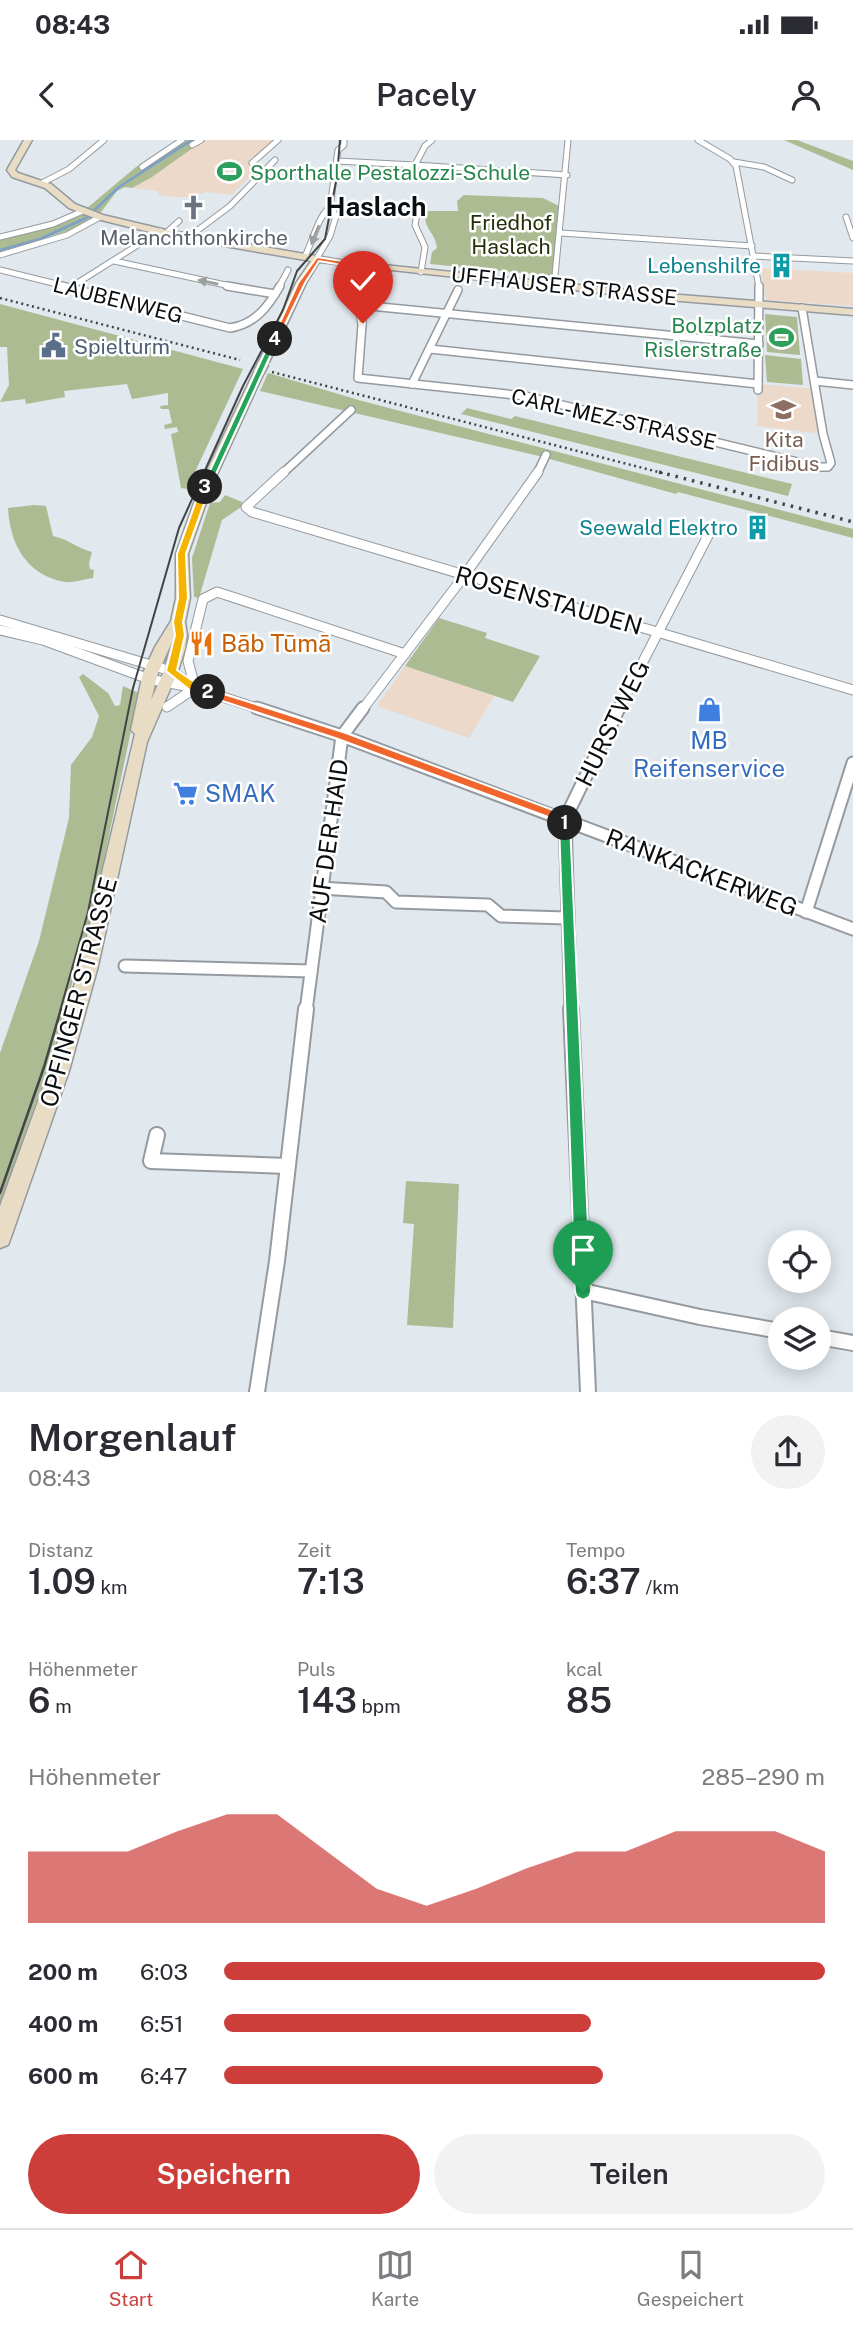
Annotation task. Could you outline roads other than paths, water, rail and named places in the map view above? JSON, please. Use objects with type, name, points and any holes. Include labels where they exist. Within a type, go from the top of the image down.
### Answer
[{"type":"street","name":"UFFHAUSER STRASSE","points":[[28,140],[13,162],[11,170],[15,175],[42,183],[64,201],[92,214],[163,232],[345,264],[554,286],[853,312]]},
{"type":"street","points":[[42,183],[69,169],[104,140]]},
{"type":"street","points":[[142,167],[182,140]]},
{"type":"street","points":[[192,145],[201,140]]},
{"type":"street","points":[[252,163],[278,140]]},
{"type":"street","points":[[305,256],[315,238],[323,213],[330,207],[338,150],[344,145],[344,140]]},
{"type":"street","points":[[415,165],[425,146],[432,140]]},
{"type":"street","points":[[554,286],[567,175],[568,140]]},
{"type":"street","points":[[698,140],[734,162],[764,167],[792,180]]},
{"type":"street","points":[[332,144],[338,150]]},
{"type":"street","points":[[190,236],[230,206],[275,160]]},
{"type":"street","points":[[337,162],[567,175]]},
{"type":"street","points":[[430,349],[758,387],[760,305],[754,256],[734,162]]},
{"type":"street","points":[[317,258],[330,236],[336,216],[330,207]]},
{"type":"street","points":[[0,237],[92,214]]},
{"type":"street","points":[[0,256],[66,235],[92,214]]},
{"type":"street","points":[[417,214],[415,225],[426,242],[421,272]]},
{"type":"street","points":[[846,217],[853,238]]},
{"type":"street","points":[[70,288],[179,221]]},
{"type":"street","points":[[561,233],[752,246]]},
{"type":"street","name":"OPFINGER STRASSE","points":[[302,283],[305,256]]},
{"type":"street","points":[[754,256],[853,261]]},
{"type":"street","name":"OPFINGER STRASSE","points":[[0,1237],[43,1118],[85,979],[139,742],[141,708],[180,635],[178,622],[183,598],[181,554],[207,483],[302,283],[317,258]]},
{"type":"street","points":[[114,261],[238,288],[275,293],[288,270]]},
{"type":"street","points":[[345,264],[360,305],[759,344]]},
{"type":"street","name":"LAUBENWEG","points":[[0,270],[236,328],[245,326],[261,313],[275,293]]},
{"type":"street","points":[[412,384],[458,290]]},
{"type":"street","name":"CARL-MEZ-STRASSE","points":[[360,305],[363,335],[356,377],[525,396],[828,467],[831,463],[815,381]]},
{"type":"street","points":[[802,308],[815,381],[853,384]]},
{"type":"street","name":"ROSENSTAUDEN","points":[[351,410],[246,507],[253,512],[464,576],[853,690]]},
{"type":"street","name":"AUF DER HAID","points":[[257,1391],[277,1261],[320,888],[342,736],[464,576],[535,477],[546,454]]},
{"type":"street","name":"HURSTWEG","points":[[589,1391],[567,918],[565,819],[657,632],[712,528]]},
{"type":"street","points":[[148,722],[195,688],[188,661],[204,597],[217,592],[405,654]]},
{"type":"street","points":[[0,620],[159,675]]},
{"type":"street","points":[[0,630],[159,675]]},
{"type":"street","name":"OPFINGER STRASSE","points":[[139,742],[148,722],[159,675]]},
{"type":"street","name":"RANKACKERWEG","points":[[159,675],[342,736],[853,929]]},
{"type":"street","points":[[806,912],[853,763]]},
{"type":"street","points":[[320,888],[386,892],[396,902],[488,905],[501,916],[567,918]]},
{"type":"street","points":[[125,966],[311,971]]},
{"type":"street","points":[[157,1135],[151,1161],[287,1166]]},
{"type":"street","points":[[583,1292],[768,1329]]},
{"type":"street","points":[[831,1339],[853,1343]]},
{"type":"waterway","points":[[0,250],[40,239],[86,218],[119,187],[192,140]]},
{"type":"tram line","points":[[60,1011],[88,912],[133,688],[179,528],[243,386],[283,310],[297,271],[325,239],[337,176],[340,140]]},
{"type":"tram line","points":[[0,1193],[44,1067],[61,1009]]},
{"type":"railway","points":[[0,298],[240,360]]},
{"type":"railway","points":[[272,372],[666,474]]},
{"type":"railway","points":[[659,472],[853,522]]},
{"type":"place","name":"Sporthalle Pestalozzi-Schule","points":[[230,172]]},
{"type":"place","name":"Melanchthonkirche","points":[[194,208]]},
{"type":"place","name":"Lebenshilfe","points":[[781,265]]},
{"type":"place","name":"Bolzplatz Rislerstraße","points":[[782,337]]},
{"type":"place","name":"Spielturm","points":[[54,346]]},
{"type":"place","name":"Kita Fidibus","points":[[784,410]]},
{"type":"place","name":"Seewald Elektro","points":[[758,527]]},
{"type":"place","name":"Bāb Tūmā","points":[[201,643]]},
{"type":"place","name":"MB Reifenservice","points":[[709,709]]},
{"type":"place","name":"SMAK","points":[[185,793]]},
{"type":"district","name":"Haslach","points":[[376,206]]},
{"type":"park label","name":"Friedhof Haslach","points":[[511,234]]}]
